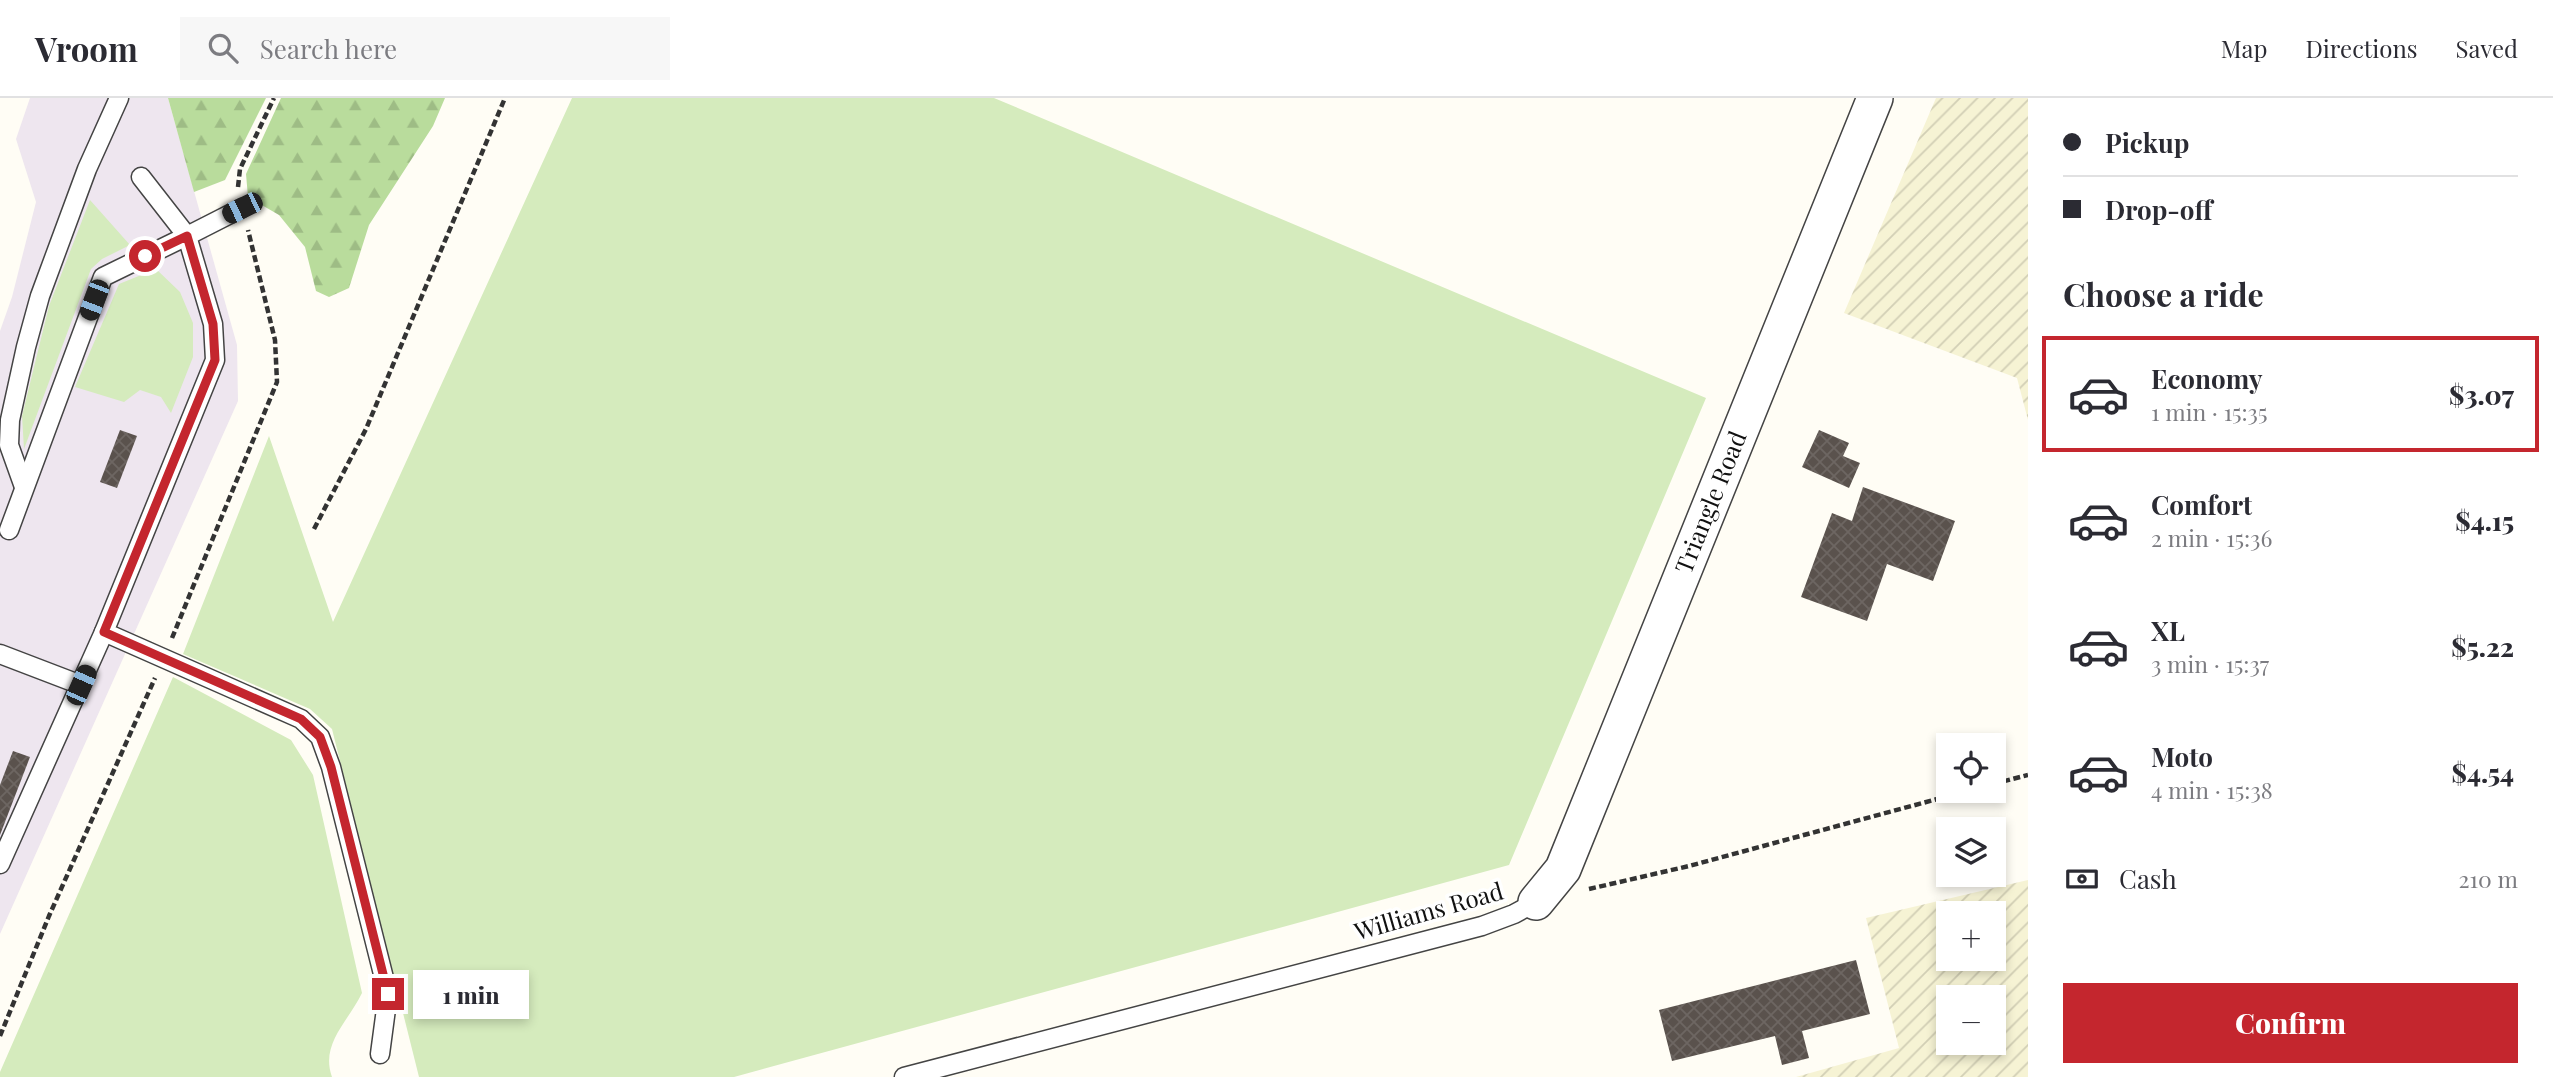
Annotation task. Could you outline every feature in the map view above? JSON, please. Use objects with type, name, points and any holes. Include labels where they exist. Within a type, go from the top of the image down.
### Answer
[{"type":"street","name":"Triangle Road","points":[[1536,902],[1563,869],[1875,98]]},
{"type":"lane","points":[[24,487],[9,445],[10,421],[26,347],[40,296],[88,169],[119,98]]},
{"type":"lane","points":[[0,864],[104,632],[215,360],[213,324],[187,236],[141,177]]},
{"type":"lane","points":[[9,530],[103,276],[242,208]]},
{"type":"lane","points":[[104,632],[301,719],[320,737],[331,767],[388,994],[380,1054]]},
{"type":"lane","points":[[0,654],[81,685]]},
{"type":"lane","name":"Williams Road","points":[[904,1077],[1482,926],[1536,902]]},
{"type":"path","points":[[0,1035],[49,916],[164,657],[277,382],[275,340],[238,186],[240,169],[274,98]]},
{"type":"path","points":[[314,529],[366,429],[505,98]]},
{"type":"path","points":[[2006,781],[2028,775]]},
{"type":"path","points":[[1587,890],[1689,866],[1936,799]]},
{"type":"shaded area","points":[[30,98],[168,98],[237,345],[238,401],[0,934],[0,331],[12,297],[36,202],[16,139]]},
{"type":"shaded area","points":[[1936,98],[2028,98],[2028,420],[2017,378],[1844,313]]},
{"type":"shaded area","points":[[2028,880],[2028,1077],[1796,1077],[1899,1048],[1866,918],[1936,902],[1936,971],[2006,971],[2006,901],[1938,901]]},
{"type":"green space","points":[[168,98],[266,98],[225,180],[194,192]]},
{"type":"green space","points":[[281,98],[445,98],[433,126],[369,225],[349,288],[329,297],[316,291],[305,247],[279,215],[248,197],[246,174]]},
{"type":"green space","points":[[572,98],[994,98],[1706,398],[1509,865],[734,1077],[419,1077],[332,729],[310,709],[183,654],[269,436],[333,622]]},
{"type":"green space","points":[[90,200],[130,245],[102,259],[91,269],[24,449],[22,416],[49,306]]},
{"type":"green space","points":[[156,269],[180,292],[193,323],[193,357],[171,413],[161,397],[140,390],[124,402],[75,387],[119,284]]},
{"type":"green space","points":[[173,677],[291,740],[313,775],[362,993],[333,1044],[329,1065],[332,1077],[0,1077],[0,1072]]},
{"type":"building","points":[[120,430],[137,436],[117,488],[100,482]]},
{"type":"building","points":[[1819,430],[1849,443],[1843,456],[1860,463],[1849,488],[1802,467]]},
{"type":"building","points":[[1863,487],[1955,521],[1933,581],[1887,564],[1867,621],[1801,597],[1832,513],[1852,521]]},
{"type":"building","points":[[13,751],[30,757],[0,835],[0,785]]},
{"type":"building","points":[[1856,960],[1870,1014],[1802,1031],[1809,1058],[1782,1065],[1775,1036],[1672,1061],[1659,1010]]},
{"type":"route","points":[[145,256],[187,236],[213,324],[215,360],[104,632],[301,719],[320,737],[331,767],[388,994]]}]
